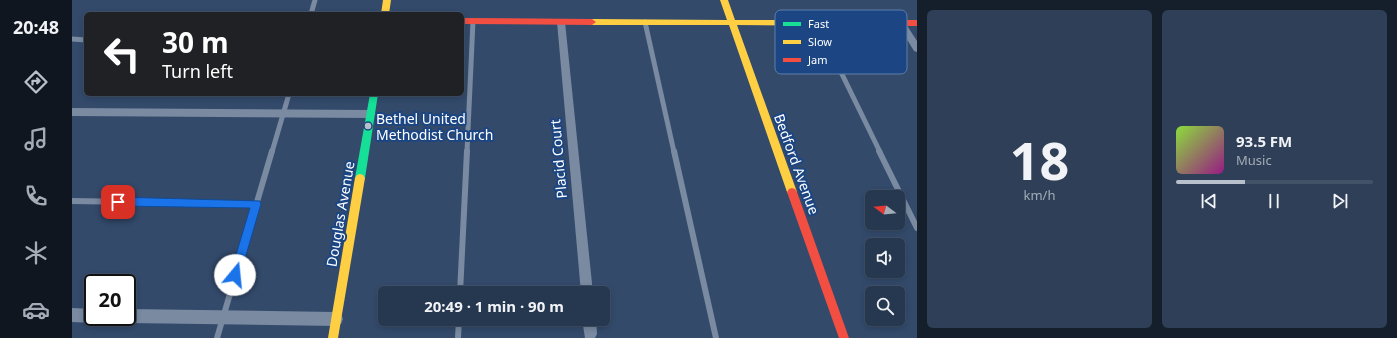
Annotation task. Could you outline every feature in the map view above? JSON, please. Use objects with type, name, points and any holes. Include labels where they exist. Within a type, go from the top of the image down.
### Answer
[{"type":"street","points":[[385,12],[387,0]]},
{"type":"street","name":"Bedford Avenue","points":[[724,0],[844,338]]},
{"type":"street","points":[[464,21],[775,23]]},
{"type":"street","name":"Placid Court","points":[[561,22],[586,286]]},
{"type":"street","points":[[907,33],[917,49]]},
{"type":"street","name":"Douglas Avenue","points":[[333,338],[374,96]]},
{"type":"street","points":[[72,112],[371,114]]},
{"type":"street","points":[[72,315],[84,316]]},
{"type":"street","points":[[136,316],[336,319]]},
{"type":"street","points":[[589,326],[590,334]]},
{"type":"lane","points":[[312,12],[315,0]]},
{"type":"lane","points":[[460,286],[473,21]]},
{"type":"lane","points":[[645,22],[716,338]]},
{"type":"lane","points":[[72,40],[84,40]]},
{"type":"lane","points":[[842,74],[917,228]]},
{"type":"lane","points":[[217,338],[288,96]]},
{"type":"lane","points":[[72,201],[256,204]]},
{"type":"lane","points":[[458,338],[459,326]]},
{"type":"traffic: fast","points":[[360,178],[374,96]]},
{"type":"traffic: slow","points":[[385,12],[387,0]]},
{"type":"traffic: slow","points":[[724,0],[792,192]]},
{"type":"traffic: slow","points":[[592,22],[775,23]]},
{"type":"traffic: slow","points":[[333,338],[360,178]]},
{"type":"traffic: jam","points":[[464,21],[592,22]]},
{"type":"traffic: jam","points":[[907,23],[917,23]]},
{"type":"traffic: jam","points":[[792,192],[844,338]]},
{"type":"place","name":"Bethel United Methodist Church","points":[[368,126]]},
{"type":"route","points":[[118,202],[256,204],[235,275]]}]
